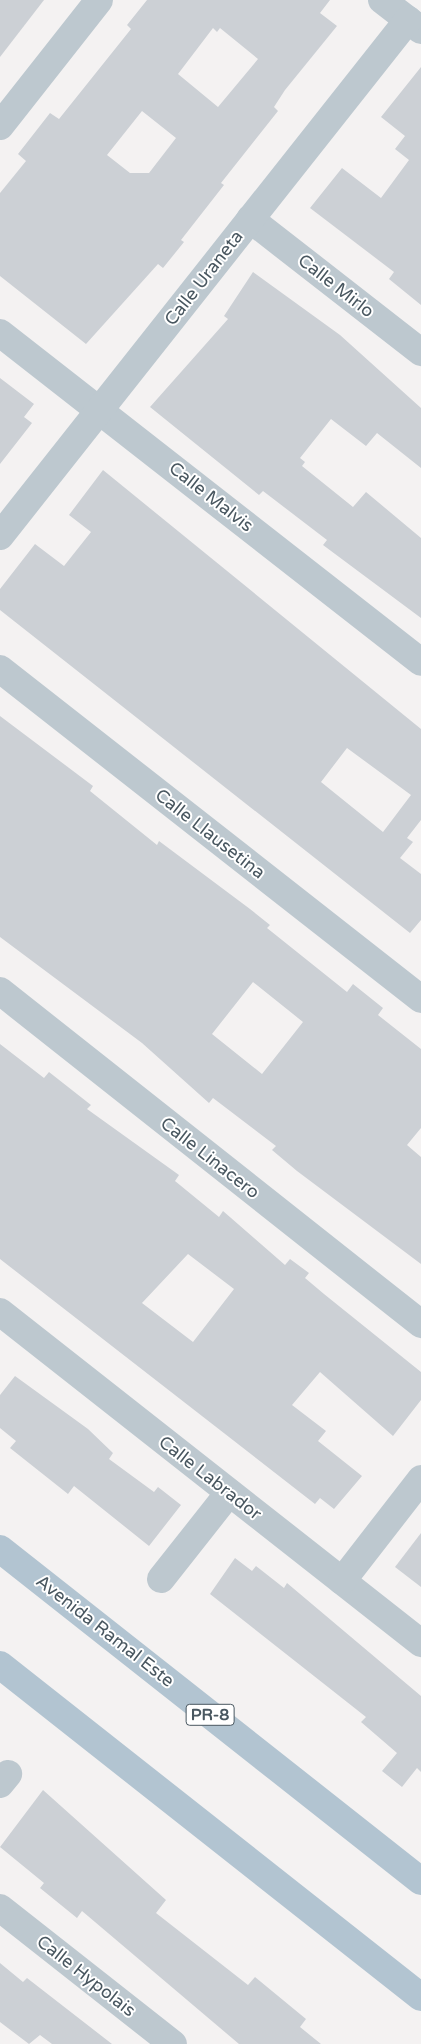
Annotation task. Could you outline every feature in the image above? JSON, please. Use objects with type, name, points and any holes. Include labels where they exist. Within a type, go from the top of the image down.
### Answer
[{"type":"main road","name":"Avenida Ramal Este","points":[[0,1549],[421,1881]]},
{"type":"main road","points":[[0,1665],[421,1997]]},
{"type":"street","points":[[0,126],[99,0]]},
{"type":"street","points":[[382,0],[414,25]]},
{"type":"street","name":"Calle Uraneta","points":[[0,536],[250,219],[414,25]]},
{"type":"street","name":"Calle Mirlo","points":[[250,219],[421,352]]},
{"type":"street","name":"Calle Malvis","points":[[0,333],[421,662]]},
{"type":"street","name":"Calle Llausetina","points":[[0,669],[421,999]]},
{"type":"street","name":"Calle Linacero","points":[[0,991],[421,1324]]},
{"type":"street","name":"Calle Labrador","points":[[0,1312],[229,1494],[421,1643]]},
{"type":"street","points":[[342,1580],[421,1479]]},
{"type":"street","points":[[162,1579],[229,1494]]},
{"type":"street","name":"Calle Hypolais","points":[[0,1908],[172,2044]]},
{"type":"building","points":[[0,0],[44,0],[0,57]]},
{"type":"building","points":[[147,0],[330,0],[320,13],[337,26],[285,90],[274,107],[278,111],[221,183],[224,185],[181,240],[184,242],[163,268],[158,264],[86,344],[0,276],[0,193],[26,161],[18,154],[50,113],[59,119],[131,29],[127,25]],"holes":[[[213,28],[217,32],[220,28],[258,59],[218,107],[178,74]],[[142,111],[176,138],[149,173],[130,173],[107,155]]]},
{"type":"building","points":[[421,67],[421,305],[389,279],[394,272],[310,208],[342,168],[381,198],[409,160],[395,149],[405,136],[381,117]]},
{"type":"building","points":[[253,272],[340,335],[421,408],[421,468],[377,433],[366,446],[331,419],[300,458],[305,462],[302,466],[353,507],[366,492],[421,538],[421,618],[323,545],[327,540],[263,491],[259,495],[150,407],[228,319],[224,316]]},
{"type":"building","points":[[0,378],[34,404],[24,417],[32,423],[0,464]]},
{"type":"building","points":[[103,470],[421,729],[421,820],[407,838],[413,842],[400,858],[421,874],[421,920],[410,933],[0,610],[0,589],[35,544],[64,566],[91,532],[69,515]],"holes":[[[347,748],[411,795],[383,832],[321,782]]]},
{"type":"building","points":[[0,716],[93,786],[90,791],[157,845],[159,841],[250,909],[270,925],[267,928],[347,992],[353,984],[383,1008],[378,1015],[421,1049],[421,1128],[407,1145],[421,1157],[421,1264],[297,1171],[272,1150],[276,1146],[213,1098],[209,1103],[142,1043],[0,937]],"holes":[[[253,982],[303,1022],[262,1074],[212,1034]]]},
{"type":"building","points":[[0,1044],[44,1078],[49,1072],[91,1105],[87,1109],[179,1175],[175,1181],[219,1217],[223,1211],[285,1265],[290,1259],[309,1273],[305,1278],[421,1372],[421,1400],[393,1436],[320,1372],[292,1405],[326,1431],[318,1441],[362,1476],[334,1509],[320,1498],[315,1504],[0,1259]],"holes":[[[188,1254],[234,1289],[193,1342],[142,1303]]]},
{"type":"building","points":[[15,1376],[88,1429],[113,1453],[109,1459],[154,1492],[158,1487],[181,1505],[149,1546],[74,1486],[68,1494],[10,1448],[16,1441],[0,1428],[0,1395]]},
{"type":"building","points":[[421,1533],[421,1587],[395,1567]]},
{"type":"building","points":[[235,1558],[252,1571],[256,1566],[284,1588],[287,1583],[421,1696],[421,1772],[417,1768],[402,1787],[382,1771],[397,1753],[361,1722],[366,1717],[210,1594]]},
{"type":"building","points":[[43,1790],[166,1900],[156,1913],[248,1985],[255,1977],[306,2019],[300,2027],[321,2044],[239,2044],[82,1911],[77,1918],[40,1888],[44,1883],[0,1847]]},
{"type":"building","points":[[0,1963],[23,1982],[27,1978],[112,2044],[52,2044],[40,2035],[29,2044],[0,2022]]}]
